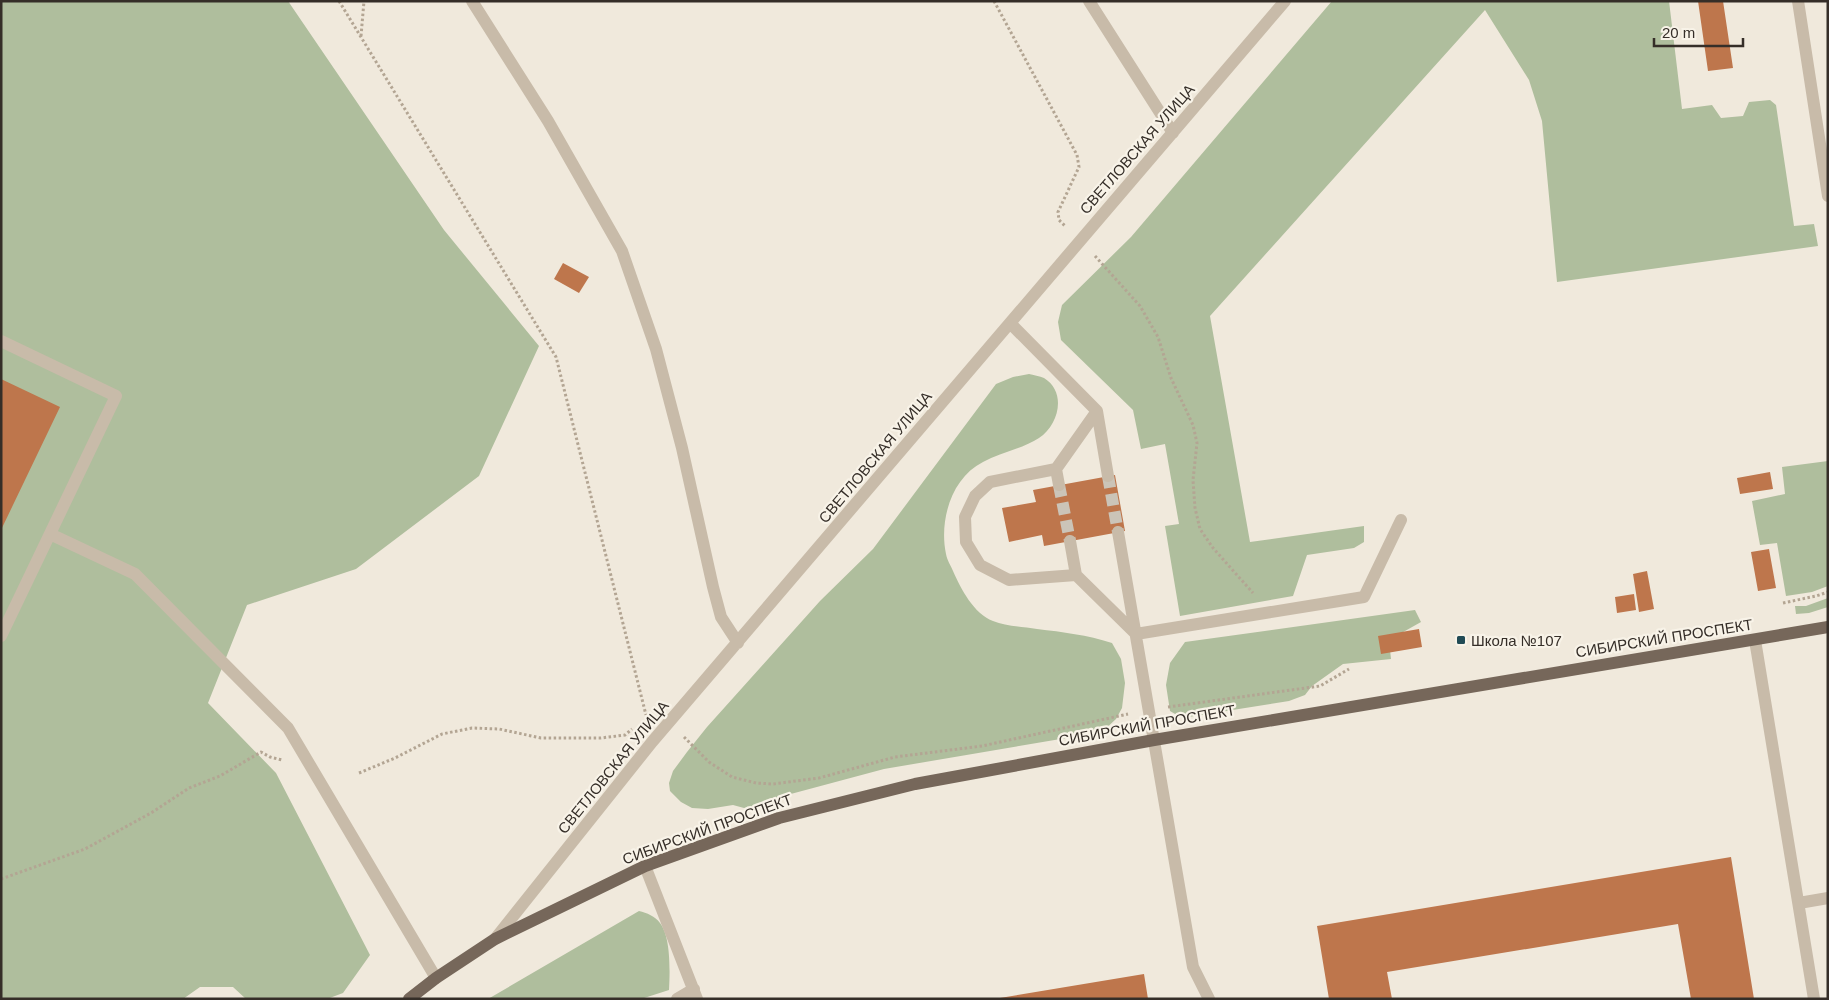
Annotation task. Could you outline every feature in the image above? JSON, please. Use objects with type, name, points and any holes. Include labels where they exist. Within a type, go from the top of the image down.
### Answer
[{"type":"main road","name":"СИБИРСКИЙ ПРОСПЕКТ","points":[[409,999],[436,978],[495,939],[644,866],[779,818],[915,784],[1154,740],[1828,627]]},
{"type":"street","points":[[472,1],[548,121],[622,251],[656,348],[682,448],[721,617],[738,642]]},
{"type":"street","points":[[1089,1],[1173,133]]},
{"type":"street","name":"СВЕТЛОВСКАЯ УЛИЦА","points":[[495,939],[652,742],[1285,1]]},
{"type":"street","points":[[1798,1],[1822,120],[1828,196]]},
{"type":"street","points":[[1010,323],[1096,411],[1108,476]]},
{"type":"street","points":[[1,342],[116,396],[1,636]]},
{"type":"street","points":[[1076,575],[1009,580],[980,565],[966,542],[965,517],[975,496],[990,482],[1056,469],[1096,411]]},
{"type":"street","points":[[1056,469],[1059,485]]},
{"type":"street","points":[[1136,634],[1364,596],[1402,520]]},
{"type":"street","points":[[1118,532],[1193,967],[1209,999]]},
{"type":"street","points":[[50,534],[135,574],[288,728],[436,978]]},
{"type":"street","points":[[1070,541],[1076,575],[1136,634]]},
{"type":"street","points":[[1755,640],[1814,999]]},
{"type":"street","points":[[644,866],[695,994],[677,999]]},
{"type":"street","points":[[1799,903],[1828,898]]},
{"type":"path","points":[[339,1],[556,357],[652,742]]},
{"type":"path","points":[[361,37],[364,1]]},
{"type":"path","points":[[994,1],[1077,155],[1079,167],[1058,212],[1059,220],[1104,264],[1140,306],[1158,337],[1170,378],[1194,425],[1197,444],[1193,480],[1195,508],[1200,529],[1213,548],[1270,612]]},
{"type":"path","points":[[1782,603],[1828,592]]},
{"type":"path","points":[[670,722],[709,762],[732,777],[756,783],[773,784],[819,778],[895,757],[982,746],[1148,711],[1320,686],[1349,670]]},
{"type":"path","points":[[359,773],[395,758],[442,734],[472,728],[499,729],[541,738],[601,738],[625,735],[647,718]]},
{"type":"path","points":[[1,879],[85,849],[189,788],[220,776],[261,752],[270,757],[285,761]]},
{"type":"green space","points":[[1,1],[288,1],[444,230],[539,346],[479,476],[356,569],[247,605],[208,703],[276,773],[370,955],[343,993],[327,999],[246,999],[233,987],[200,987],[183,999],[1,999]]},
{"type":"green space","points":[[1332,1],[1669,1],[1682,109],[1712,105],[1721,118],[1743,116],[1749,102],[1770,100],[1776,105],[1794,226],[1814,224],[1818,246],[1557,282],[1542,121],[1529,80],[1485,10],[1210,316],[1250,542],[1364,526],[1364,542],[1354,548],[1307,555],[1293,596],[1180,616],[1165,526],[1179,524],[1165,444],[1141,449],[1133,410],[1061,340],[1058,322],[1062,305],[1131,237]]},
{"type":"green space","points":[[1029,374],[1044,378],[1056,391],[1058,408],[1055,417],[1046,432],[1039,438],[983,462],[963,478],[955,489],[946,515],[944,541],[947,556],[964,593],[974,607],[986,618],[998,623],[1075,634],[1112,643],[1121,659],[1125,683],[1122,708],[1116,719],[1102,732],[884,769],[787,795],[764,804],[744,808],[733,805],[708,809],[692,808],[681,802],[670,791],[669,783],[673,771],[707,727],[820,601],[873,549],[996,384],[1013,377]]},
{"type":"green space","points":[[1828,461],[1828,586],[1812,592],[1786,596],[1777,543],[1760,545],[1752,501],[1785,494],[1782,467]]},
{"type":"green space","points":[[1828,598],[1828,607],[1809,613],[1796,614],[1795,606],[1806,606]]},
{"type":"green space","points":[[1415,610],[1421,622],[1389,640],[1391,659],[1343,664],[1312,686],[1305,695],[1289,701],[1182,718],[1170,711],[1166,685],[1170,663],[1185,642]]},
{"type":"green space","points":[[639,911],[656,918],[664,929],[669,955],[669,990],[641,999],[488,999]]},
{"type":"building","points":[[1698,1],[1723,1],[1733,68],[1708,71]]},
{"type":"building","points":[[563,263],[589,277],[579,293],[554,279]]},
{"type":"building","points":[[1,379],[60,407],[1,530]]},
{"type":"building","points":[[1770,472],[1773,489],[1740,494],[1737,478]]},
{"type":"building","points":[[1115,475],[1125,531],[1044,546],[1042,535],[1009,542],[1002,508],[1036,502],[1033,490]]},
{"type":"building","points":[[1769,549],[1776,588],[1758,591],[1751,552]]},
{"type":"building","points":[[1647,571],[1654,609],[1639,612],[1633,574]]},
{"type":"building","points":[[1634,594],[1636,610],[1617,613],[1615,597]]},
{"type":"building","points":[[1419,629],[1422,647],[1381,654],[1378,636]]},
{"type":"building","points":[[1731,857],[1754,999],[1691,999],[1678,924],[1387,972],[1392,999],[1329,999],[1317,926]]},
{"type":"building","points":[[1144,974],[1148,999],[1000,999],[1000,998]]},
{"type":"tunnel","points":[[1108,476],[1118,532]]},
{"type":"tunnel","points":[[1059,485],[1070,541]]},
{"type":"place","name":"Школа №107","points":[[1461,640]]}]
